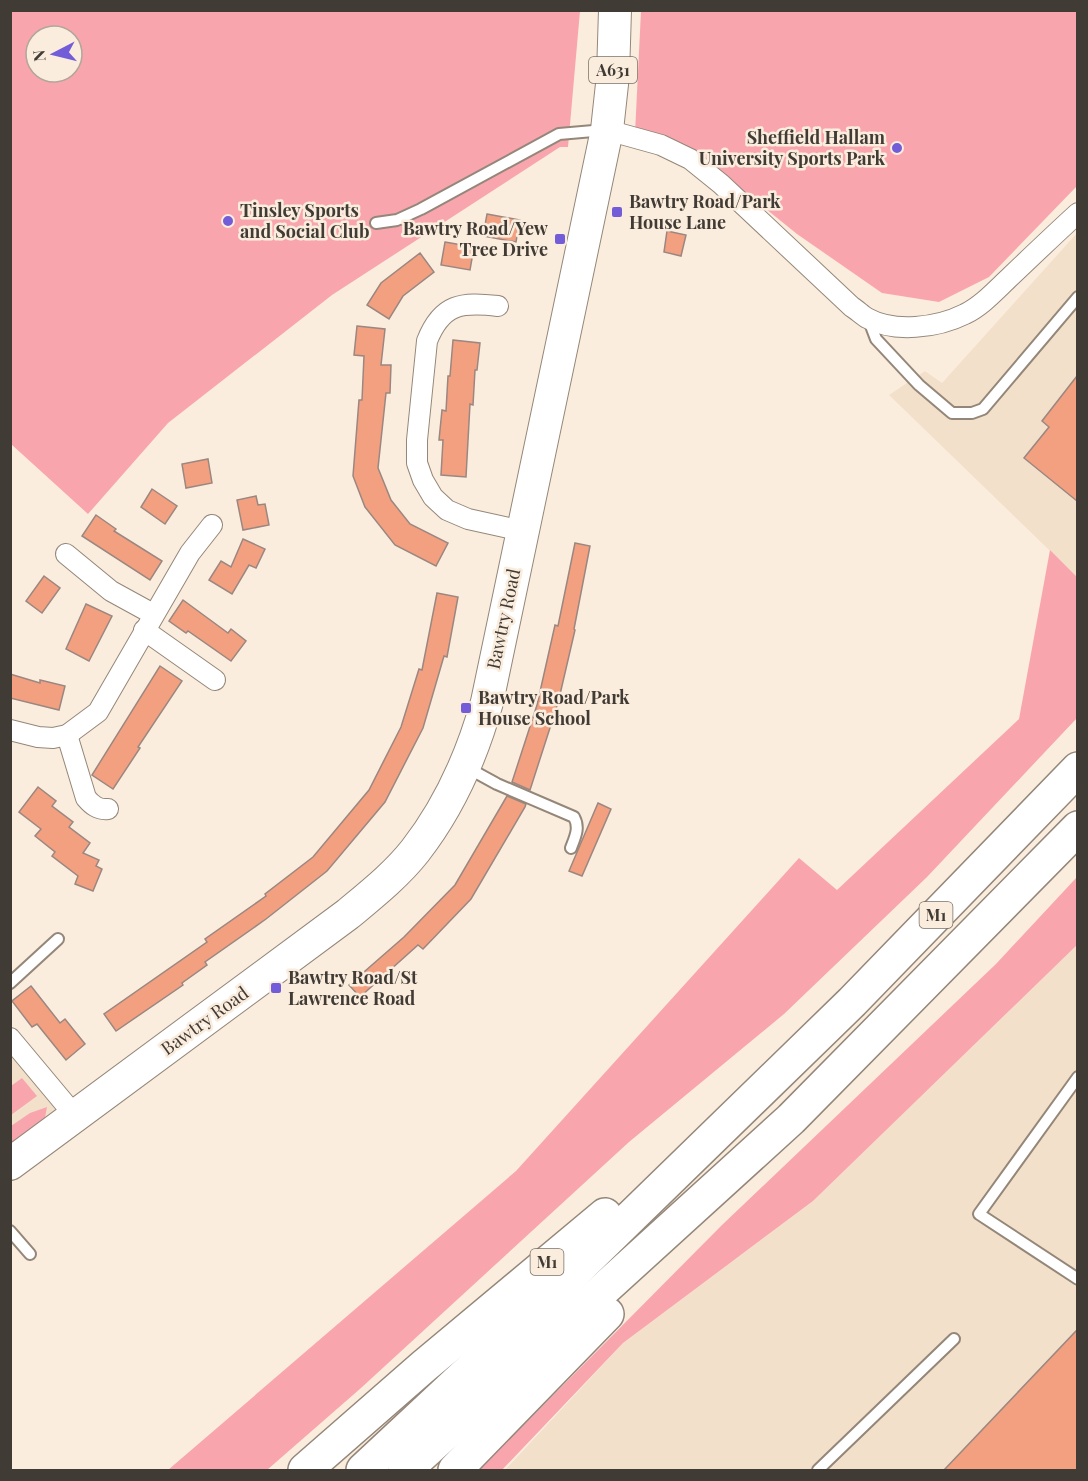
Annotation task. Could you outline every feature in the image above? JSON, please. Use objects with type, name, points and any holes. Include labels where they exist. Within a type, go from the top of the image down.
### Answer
[{"type":"highway","name":"M1","points":[[363,1470],[559,1287],[852,1002],[1077,769]]},
{"type":"highway","name":"M1","points":[[405,1470],[791,1119],[1077,828]]},
{"type":"highway","name":"M1","points":[[305,1470],[424,1366],[793,1058]]},
{"type":"highway","points":[[455,1470],[676,1243],[762,1145]]},
{"type":"main road","name":"Bawtry Road","points":[[10,1164],[292,957],[384,883],[415,851],[458,783],[475,742],[487,702],[607,130],[613,75],[615,10]]},
{"type":"street","points":[[607,130],[661,146],[690,159],[721,184],[852,307],[867,318],[883,324],[902,327],[924,326],[966,314],[991,295],[1077,213]]},
{"type":"street","points":[[498,306],[472,303],[455,307],[441,315],[432,330],[427,341],[417,440],[417,463],[423,480],[433,497],[447,510],[468,519],[522,531]]},
{"type":"street","points":[[10,730],[38,737],[52,738],[67,735],[98,712],[190,553],[212,525]]},
{"type":"street","points":[[66,554],[215,680]]},
{"type":"street","points":[[67,735],[86,798],[93,806],[102,810],[108,809]]},
{"type":"street","points":[[14,1048],[76,1117]]},
{"type":"lane","points":[[376,223],[397,220],[421,209],[559,134],[607,130]]},
{"type":"lane","points":[[867,318],[876,339],[919,385],[952,413],[972,413],[983,409],[1077,297]]},
{"type":"lane","points":[[465,766],[497,784],[574,817],[578,824],[578,831],[571,848]]},
{"type":"lane","points":[[10,983],[58,939]]},
{"type":"lane","points":[[1077,1077],[979,1214],[1077,1279]]},
{"type":"lane","points":[[10,1231],[30,1254]]},
{"type":"lane","points":[[818,1470],[954,1339]]},
{"type":"shaded area","name":"Tinsley Sports and Social Club","points":[[10,11],[580,11],[568,147],[560,147],[332,295],[168,423],[88,514],[11,444]]},
{"type":"shaded area","name":"Sheffield Hallam University Sports Park","points":[[641,11],[1077,11],[1077,186],[989,277],[939,302],[882,293],[797,234],[690,148],[635,133]]},
{"type":"shaded area","points":[[1077,233],[1077,577],[889,395],[925,371],[942,383]]},
{"type":"shaded area","points":[[1050,550],[1077,577],[1077,718],[927,877],[784,1014],[629,1142],[361,1388],[267,1470],[168,1470],[516,1171],[799,858],[837,890],[1019,719]]},
{"type":"shaded area","points":[[1077,877],[1077,945],[813,1201],[623,1343],[502,1470],[479,1470],[722,1225],[996,964]]},
{"type":"shaded area","points":[[1077,945],[1077,1470],[505,1470],[623,1343],[813,1201]]},
{"type":"shaded area","points":[[10,1038],[76,1117],[10,1164]]},
{"type":"shaded area","points":[[22,1078],[37,1096],[11,1115],[11,1086]]},
{"type":"shaded area","points":[[47,1107],[44,1123],[11,1152],[11,1126],[30,1113]]},
{"type":"building","points":[[487,214],[520,220],[516,242],[483,236]]},
{"type":"building","points":[[667,231],[686,235],[681,256],[664,252]]},
{"type":"building","points":[[445,242],[474,247],[470,270],[441,265]]},
{"type":"building","points":[[420,253],[434,272],[403,296],[389,319],[367,305],[381,283]]},
{"type":"building","points":[[357,326],[385,329],[381,365],[391,365],[390,393],[386,393],[378,468],[391,500],[410,524],[448,543],[436,566],[395,545],[365,507],[353,476],[359,400],[362,400],[364,356],[354,355]]},
{"type":"building","points":[[453,340],[480,343],[477,370],[475,370],[473,405],[470,404],[466,477],[441,475],[443,440],[439,440],[442,410],[446,411]]},
{"type":"building","points":[[1077,376],[1077,501],[1024,458],[1049,427],[1042,421]]},
{"type":"building","points":[[208,459],[212,483],[186,488],[182,464]]},
{"type":"building","points":[[152,489],[177,506],[165,524],[141,507]]},
{"type":"building","points":[[256,496],[258,505],[265,504],[269,525],[243,530],[237,500]]},
{"type":"building","points":[[96,515],[116,529],[114,531],[162,561],[150,580],[82,536]]},
{"type":"building","points":[[243,539],[265,549],[256,568],[249,565],[232,594],[209,580],[221,561],[231,567]]},
{"type":"building","points":[[575,543],[590,546],[575,630],[558,703],[530,790],[512,782],[537,705],[555,625],[558,626]]},
{"type":"building","points":[[44,576],[60,588],[42,613],[26,601]]},
{"type":"building","points":[[437,593],[458,597],[447,657],[444,656],[423,728],[385,802],[327,871],[266,919],[205,962],[207,965],[182,983],[183,985],[116,1031],[104,1014],[207,942],[205,939],[266,896],[265,894],[313,857],[369,790],[401,727],[419,669],[422,670]]},
{"type":"building","points":[[183,600],[228,633],[231,629],[246,641],[231,661],[188,631],[186,633],[169,621]]},
{"type":"building","points":[[86,604],[112,616],[89,661],[66,649]]},
{"type":"building","points":[[160,666],[182,681],[113,789],[92,775]]},
{"type":"building","points":[[10,674],[40,683],[40,680],[65,686],[59,710],[10,698]]},
{"type":"building","points":[[38,787],[56,801],[52,806],[73,822],[69,827],[90,843],[83,853],[99,860],[96,866],[102,869],[93,891],[75,884],[78,876],[52,856],[55,852],[35,836],[41,829],[19,812]]},
{"type":"building","points":[[507,796],[526,804],[525,807],[471,899],[423,949],[418,945],[360,997],[349,985],[404,937],[455,885]]},
{"type":"building","points":[[598,803],[611,809],[582,876],[569,871]]},
{"type":"building","points":[[31,986],[60,1023],[65,1019],[85,1044],[66,1060],[37,1024],[32,1027],[12,1001]]},
{"type":"building","points":[[1077,1330],[1077,1470],[944,1470]]},
{"type":"place","name":"Sheffield Hallam University Sports Park","points":[[897,148]]},
{"type":"place","name":"Bawtry Road/Park House Lane","points":[[617,212]]},
{"type":"place","name":"Tinsley Sports and Social Club","points":[[228,221]]},
{"type":"place","name":"Bawtry Road/Yew Tree Drive","points":[[560,239]]},
{"type":"place","name":"Bawtry Road/Park House School","points":[[466,708]]},
{"type":"place","name":"Bawtry Road/St Lawrence Road","points":[[276,988]]}]
